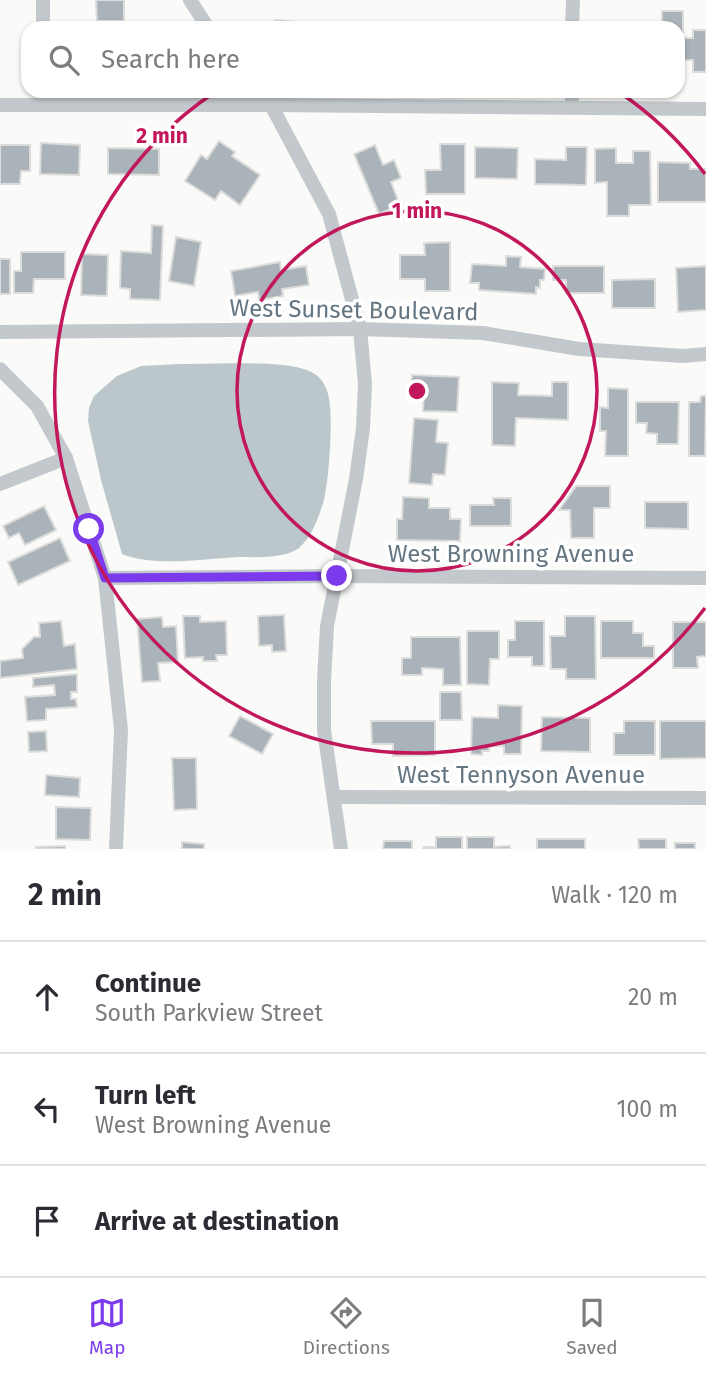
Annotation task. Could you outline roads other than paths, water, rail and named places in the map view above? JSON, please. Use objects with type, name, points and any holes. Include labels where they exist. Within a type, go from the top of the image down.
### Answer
[{"type":"street","points":[[43,0],[43,21]]},
{"type":"street","points":[[190,0],[204,21]]},
{"type":"street","points":[[572,21],[573,0]]},
{"type":"street","points":[[0,105],[42,98],[271,105],[706,108]]},
{"type":"street","points":[[266,98],[329,214],[360,329],[365,384],[362,428],[356,479],[327,626],[324,681],[324,730],[341,849]]},
{"type":"street","points":[[572,98],[572,108]]},
{"type":"street","name":"West Sunset Boulevard","points":[[0,332],[360,329],[482,333],[592,350],[682,356],[706,354]]},
{"type":"street","points":[[0,369],[37,406],[66,458],[105,578],[121,730],[116,849]]},
{"type":"street","points":[[0,484],[66,458]]},
{"type":"street","name":"West Browning Avenue","points":[[105,578],[706,578]]},
{"type":"street","name":"West Tennyson Avenue","points":[[335,797],[706,799]]}]
